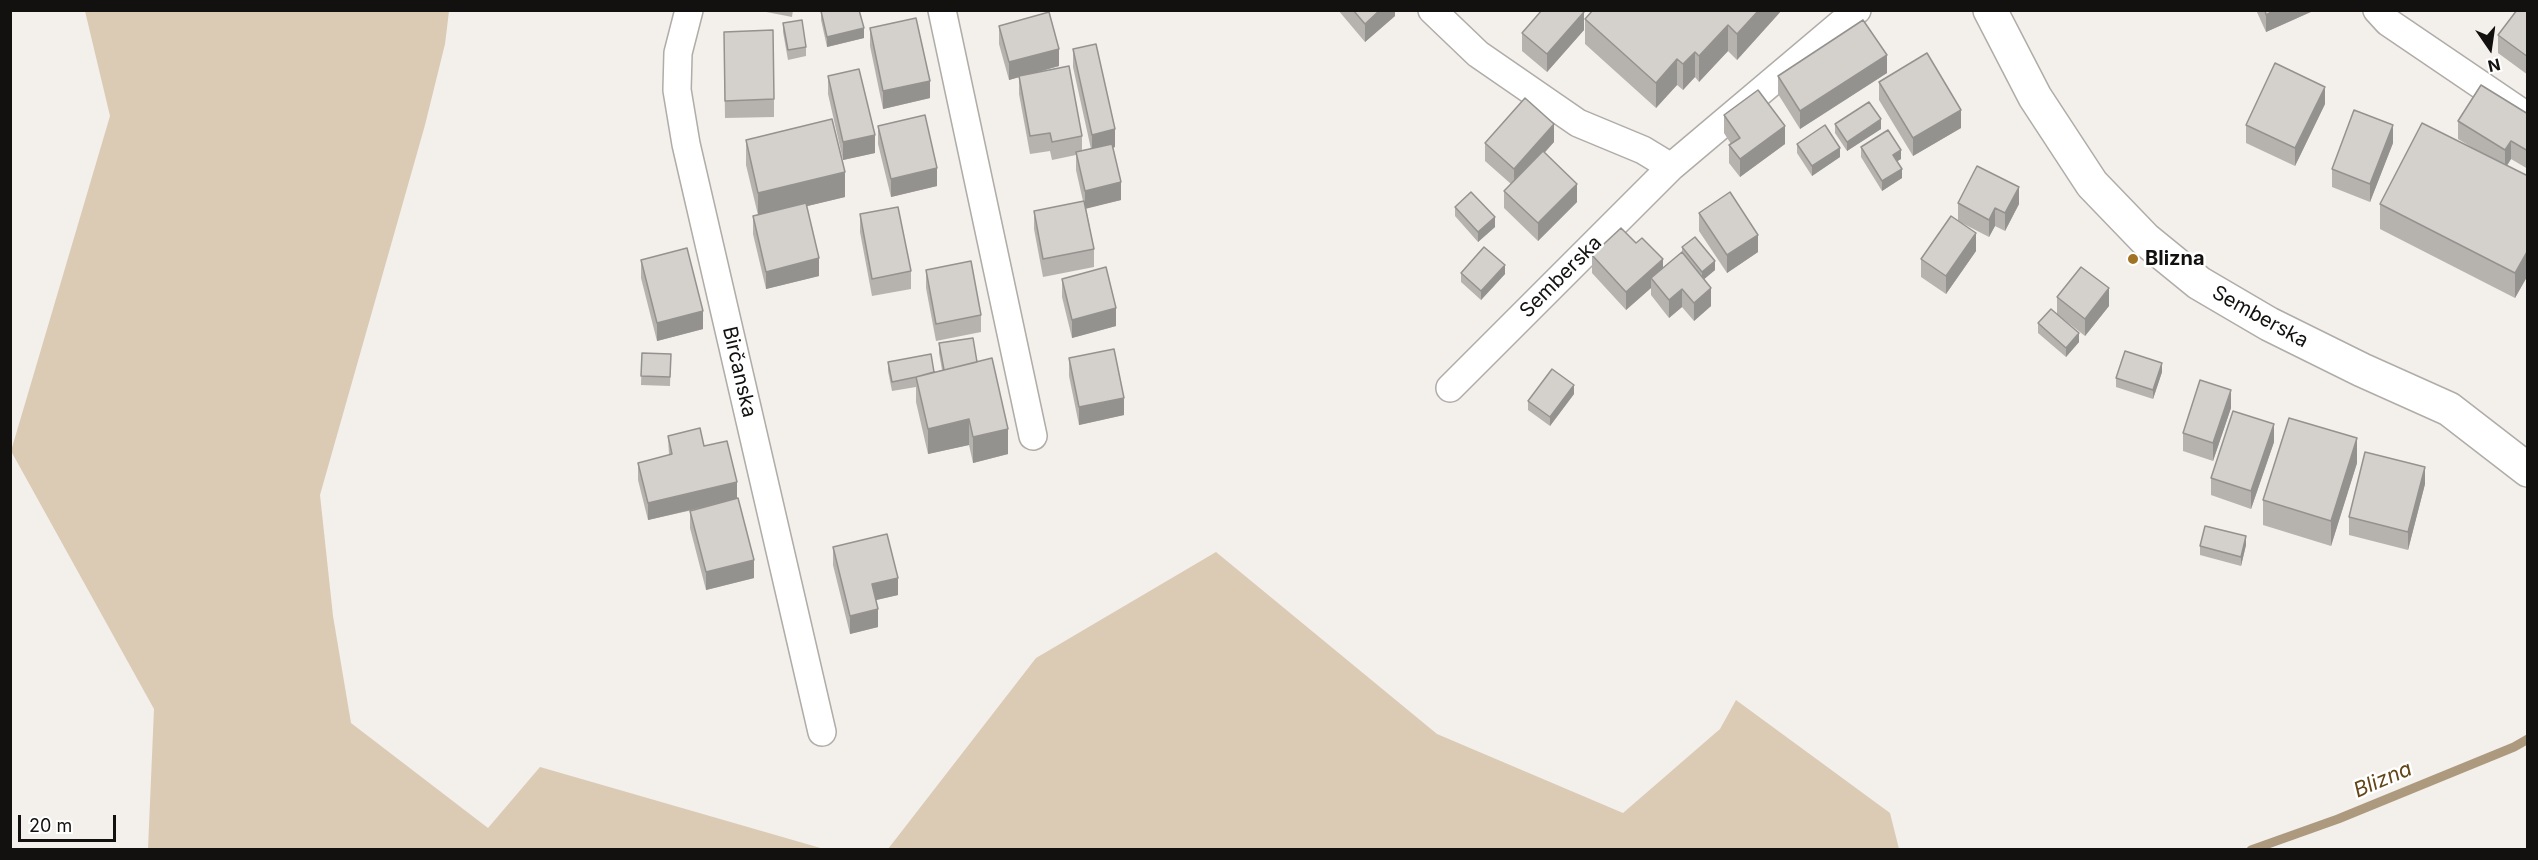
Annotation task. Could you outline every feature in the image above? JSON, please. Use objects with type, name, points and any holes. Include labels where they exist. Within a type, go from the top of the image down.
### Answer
[{"type":"main road","name":"Semberska","points":[[1990,10],[2035,98],[2092,184],[2145,239],[2199,283],[2269,324],[2362,370],[2449,409],[2528,470]]},
{"type":"street","name":"Birčanska","points":[[689,10],[678,53],[676,90],[686,144],[822,732]]},
{"type":"street","points":[[942,10],[1033,436]]},
{"type":"street","points":[[1432,10],[1478,54],[1578,123],[1643,150],[1671,167]]},
{"type":"street","name":"Semberska","points":[[1450,388],[1671,167],[1857,10]]},
{"type":"street","points":[[2378,10],[2388,22],[2528,117]]},
{"type":"shaded area","points":[[85,11],[449,11],[445,44],[425,125],[320,495],[333,616],[351,723],[488,828],[540,767],[824,849],[148,849],[154,709],[11,451],[110,116]]},
{"type":"shaded area","points":[[1216,552],[1437,734],[1623,813],[1720,729],[1736,700],[1890,813],[1899,849],[888,849],[1036,658]]},
{"type":"building","points":[[859,10],[864,28],[827,37],[821,11]]},
{"type":"building","points":[[1353,10],[1380,10],[1365,24]]},
{"type":"building","points":[[1542,10],[1582,10],[1584,12],[1547,54],[1522,33]]},
{"type":"building","points":[[1593,10],[1759,10],[1737,34],[1728,25],[1699,56],[1695,52],[1683,64],[1677,59],[1656,83],[1585,19]]},
{"type":"building","points":[[2265,10],[2275,10],[2266,15]]},
{"type":"building","points":[[2517,10],[2528,10],[2528,57],[2498,35]]},
{"type":"building","points":[[1049,12],[1059,49],[1009,62],[999,26]]},
{"type":"building","points":[[916,18],[930,81],[883,91],[870,28]]},
{"type":"building","points":[[802,20],[806,47],[788,50],[783,23]]},
{"type":"building","points":[[1863,20],[1887,55],[1800,111],[1778,76]]},
{"type":"building","points":[[773,30],[774,99],[725,101],[724,32]]},
{"type":"building","points":[[1096,44],[1115,129],[1092,135],[1073,49]]},
{"type":"building","points":[[1927,53],[1961,110],[1913,138],[1879,82]]},
{"type":"building","points":[[2275,63],[2325,87],[2295,148],[2246,125]]},
{"type":"building","points":[[1069,66],[1082,136],[1052,142],[1050,133],[1030,136],[1019,76]]},
{"type":"building","points":[[859,69],[875,135],[843,142],[828,76]]},
{"type":"building","points":[[2481,85],[2528,114],[2528,151],[2511,141],[2505,150],[2458,121]]},
{"type":"building","points":[[1758,90],[1785,126],[1740,159],[1729,145],[1740,138],[1724,115]]},
{"type":"building","points":[[1525,98],[1554,124],[1514,169],[1485,143]]},
{"type":"building","points":[[1869,102],[1881,119],[1847,142],[1835,124]]},
{"type":"building","points":[[2354,110],[2393,125],[2370,184],[2332,169]]},
{"type":"building","points":[[925,115],[937,168],[891,179],[878,126]]},
{"type":"building","points":[[832,119],[845,172],[758,193],[746,140]]},
{"type":"building","points":[[2422,123],[2528,176],[2528,250],[2515,273],[2380,204]]},
{"type":"building","points":[[1825,125],[1840,148],[1812,166],[1797,144]]},
{"type":"building","points":[[1888,130],[1901,150],[1893,155],[1902,169],[1882,181],[1861,147]]},
{"type":"building","points":[[1112,144],[1121,182],[1085,191],[1076,152]]},
{"type":"building","points":[[1543,151],[1577,184],[1538,223],[1504,191]]},
{"type":"building","points":[[1977,166],[2019,187],[2005,213],[1995,208],[1989,220],[1958,203]]},
{"type":"building","points":[[1471,192],[1495,217],[1478,232],[1455,207]]},
{"type":"building","points":[[1730,192],[1758,235],[1727,255],[1699,213]]},
{"type":"building","points":[[1084,201],[1094,249],[1043,259],[1034,211]]},
{"type":"building","points":[[806,203],[819,258],[766,272],[753,216]]},
{"type":"building","points":[[898,207],[911,271],[872,279],[860,214]]},
{"type":"building","points":[[1951,216],[1976,233],[1946,276],[1921,259]]},
{"type":"building","points":[[1621,228],[1636,243],[1642,238],[1663,259],[1626,292],[1592,255]]},
{"type":"building","points":[[1695,237],[1715,261],[1702,272],[1682,247]]},
{"type":"building","points":[[1484,247],[1505,265],[1481,291],[1461,273]]},
{"type":"building","points":[[687,248],[703,311],[657,323],[641,260]]},
{"type":"building","points":[[1682,252],[1711,288],[1694,303],[1682,289],[1669,300],[1651,278]]},
{"type":"building","points":[[971,261],[981,315],[936,324],[926,270]]},
{"type":"building","points":[[1106,267],[1116,308],[1072,320],[1062,279]]},
{"type":"building","points":[[2081,267],[2109,288],[2085,319],[2057,297]]},
{"type":"building","points":[[2051,309],[2079,333],[2066,348],[2038,323]]},
{"type":"building","points":[[973,338],[977,362],[944,370],[939,343]]},
{"type":"building","points":[[1114,349],[1124,398],[1079,407],[1069,358]]},
{"type":"building","points":[[2125,351],[2162,363],[2153,390],[2116,378]]},
{"type":"building","points":[[642,353],[671,354],[670,377],[641,376]]},
{"type":"building","points":[[931,354],[934,372],[892,382],[888,362]]},
{"type":"building","points":[[992,358],[1008,429],[973,437],[969,419],[928,429],[916,377]]},
{"type":"building","points":[[1552,369],[1574,385],[1550,417],[1528,401]]},
{"type":"building","points":[[2200,380],[2231,390],[2213,443],[2183,433]]},
{"type":"building","points":[[2233,411],[2274,424],[2251,491],[2211,478]]},
{"type":"building","points":[[2289,418],[2357,438],[2331,521],[2263,500]]},
{"type":"building","points":[[700,428],[704,446],[727,441],[737,482],[648,503],[638,463],[672,454],[668,436]]},
{"type":"building","points":[[2365,452],[2425,467],[2408,532],[2349,517]]},
{"type":"building","points":[[738,498],[754,560],[706,572],[690,511]]},
{"type":"building","points":[[2205,526],[2246,536],[2241,557],[2200,546]]},
{"type":"building","points":[[887,534],[898,578],[872,584],[878,609],[850,616],[833,547]]},
{"type":"waterway","name":"Blizna","points":[[2251,850],[2338,819],[2514,747],[2528,739]]},
{"type":"place","name":"Blizna","points":[[2133,259]]}]
